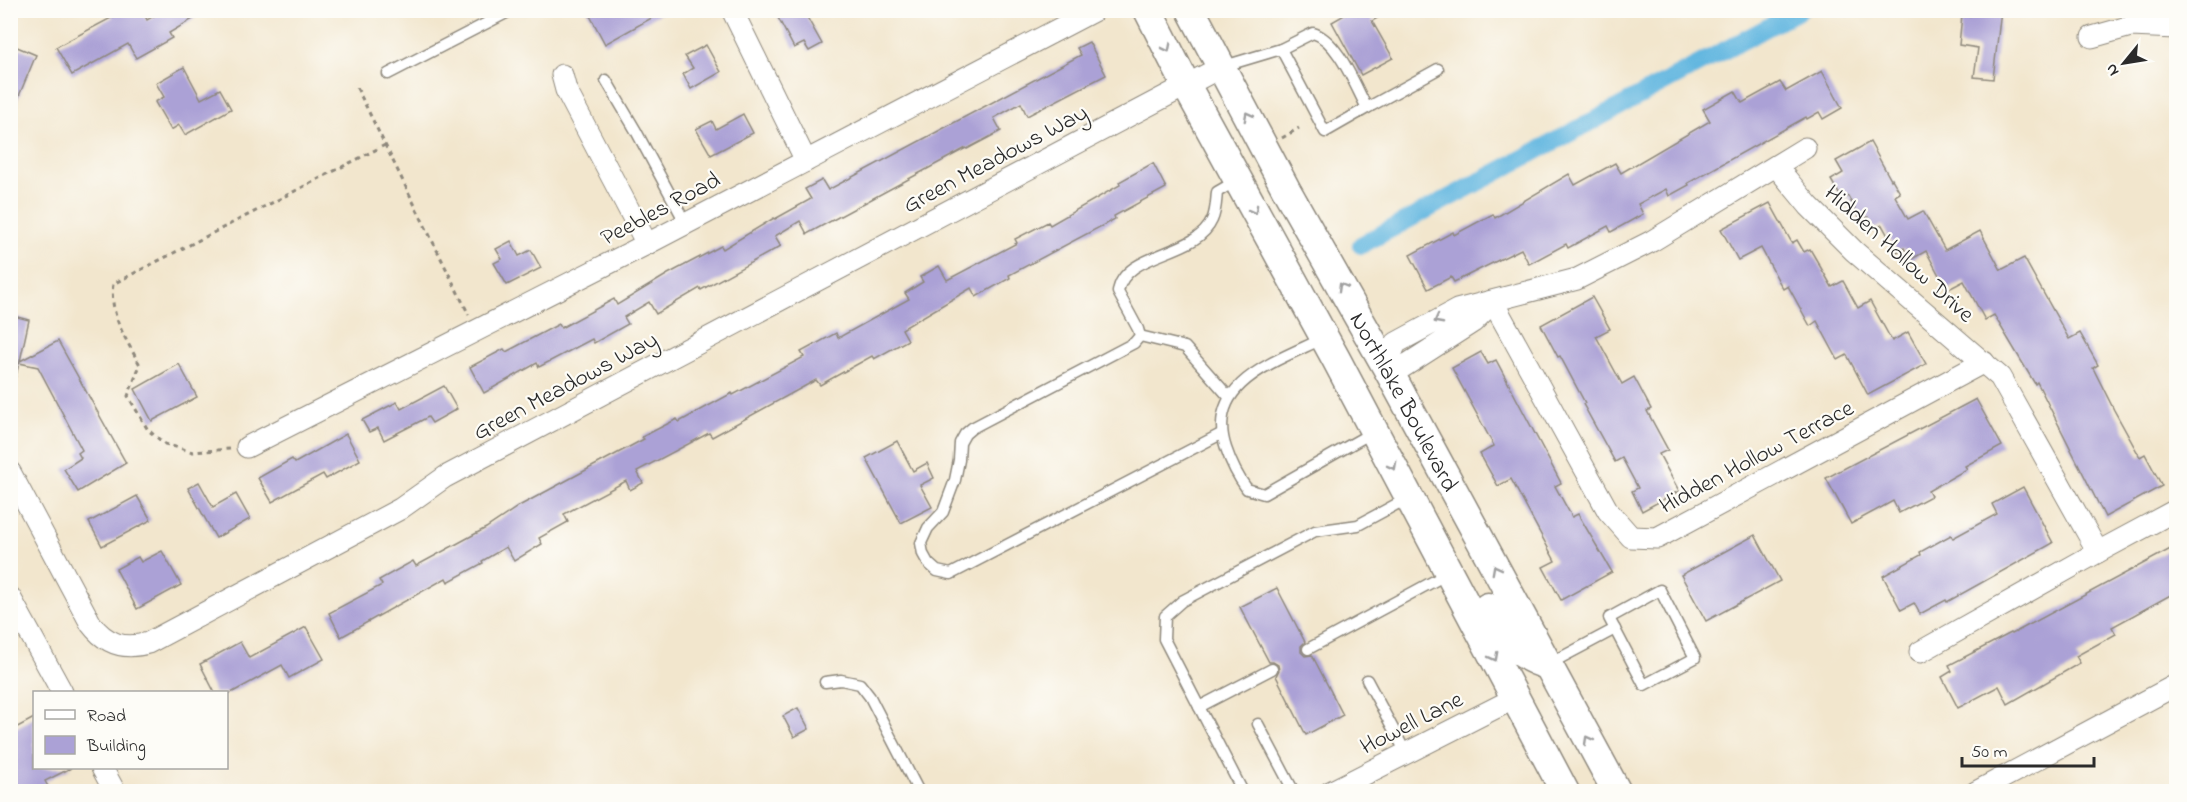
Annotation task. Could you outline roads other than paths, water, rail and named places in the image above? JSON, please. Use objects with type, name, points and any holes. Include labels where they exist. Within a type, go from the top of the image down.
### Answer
[{"type":"main road","name":"Northlake Boulevard","points":[[1148,10],[1186,85],[1411,500],[1564,792]]},
{"type":"main road","name":"Northlake Boulevard","points":[[1191,10],[1288,193],[1386,366],[1617,792]]},
{"type":"main road","points":[[1330,348],[1359,366],[1386,366]]},
{"type":"main road","points":[[1411,500],[1434,518],[1463,562],[1505,638],[1532,661],[1548,665]]},
{"type":"street","points":[[732,10],[806,161]]},
{"type":"street","name":"Peebles Road","points":[[247,447],[686,224],[1095,10]]},
{"type":"street","points":[[2092,37],[2131,26],[2176,28]]},
{"type":"street","name":"Green Meadows Way","points":[[10,472],[98,634],[109,642],[122,646],[148,643],[400,509],[445,477],[1221,67]]},
{"type":"street","points":[[562,75],[566,90],[647,244]]},
{"type":"street","points":[[1386,366],[1396,343],[1457,310],[1577,279],[1652,241],[1805,148]]},
{"type":"street","name":"Hidden Hollow Drive","points":[[1776,166],[1809,206],[1854,251],[2000,377],[2015,400],[2098,552]]},
{"type":"street","name":"Hidden Hollow Terrace","points":[[1493,302],[1608,511],[1630,537],[1657,538],[1984,362]]},
{"type":"street","points":[[1920,652],[2176,510]]},
{"type":"street","points":[[10,597],[61,691]]},
{"type":"street","points":[[1976,792],[2176,685]]},
{"type":"street","name":"Howell Lane","points":[[1330,792],[1515,698]]},
{"type":"street","points":[[103,769],[115,792]]},
{"type":"lane","points":[[388,74],[512,10]]},
{"type":"lane","points":[[1221,67],[1281,49],[1313,33],[1321,35],[1334,48],[1367,108]]},
{"type":"lane","points":[[1281,49],[1325,132],[1438,69]]},
{"type":"lane","points":[[606,80],[686,224]]},
{"type":"lane","points":[[1140,336],[1120,297],[1118,288],[1121,282],[1132,269],[1199,237],[1212,220],[1217,192],[1238,180]]},
{"type":"lane","points":[[1140,336],[1185,347],[1228,397]]},
{"type":"lane","points":[[1140,336],[1128,347],[972,428],[965,434],[960,443],[959,460],[949,498],[943,512],[928,528],[921,543],[928,563],[937,571],[951,573],[1221,434]]},
{"type":"lane","points":[[1330,348],[1264,368],[1239,384],[1228,397],[1221,414],[1221,434],[1242,482],[1247,489],[1264,494],[1374,431]]},
{"type":"lane","points":[[1243,792],[1164,639],[1165,616],[1182,601],[1315,531],[1358,525],[1411,500]]},
{"type":"lane","points":[[1308,649],[1449,573]]},
{"type":"lane","points":[[1660,590],[1695,658],[1644,685],[1615,629],[1609,618],[1660,590]]},
{"type":"lane","points":[[1548,665],[1615,629]]},
{"type":"lane","points":[[1199,706],[1272,669]]},
{"type":"lane","points":[[825,682],[841,680],[860,684],[870,697],[920,792]]},
{"type":"lane","points":[[1367,680],[1406,753]]},
{"type":"lane","points":[[1258,724],[1294,792]]},
{"type":"waterway","points":[[1361,245],[1800,10]]}]
